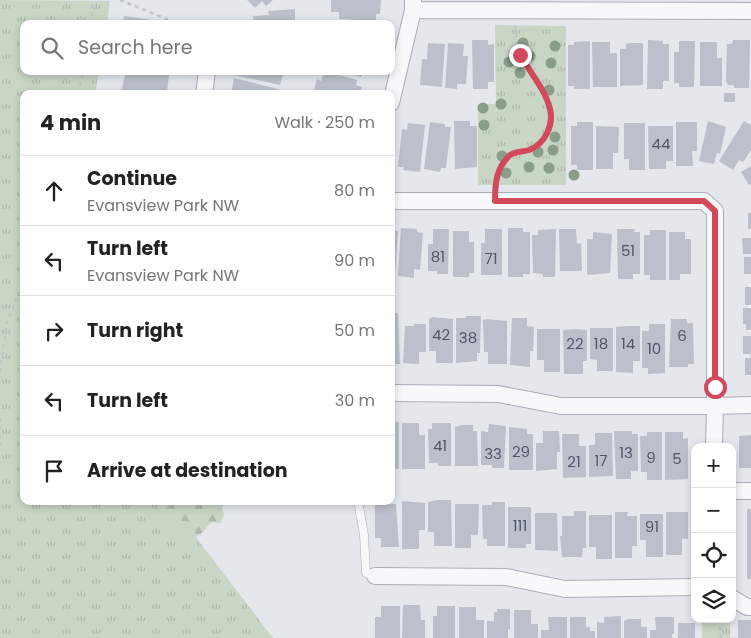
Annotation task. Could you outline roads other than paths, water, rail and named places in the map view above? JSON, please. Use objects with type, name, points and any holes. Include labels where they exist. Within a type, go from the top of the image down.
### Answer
[{"type":"street","points":[[394,90],[413,5],[526,11],[751,11]]},
{"type":"street","points":[[205,90],[206,75]]},
{"type":"street","points":[[395,202],[704,201],[715,211],[714,443]]},
{"type":"street","points":[[395,393],[498,394],[561,406],[751,405]]},
{"type":"street","points":[[736,491],[751,492]]},
{"type":"street","points":[[375,576],[506,577],[565,589],[691,587]]},
{"type":"street","points":[[736,600],[747,607],[751,607]]},
{"type":"lane","points":[[359,505],[364,535],[366,573],[375,576]]}]
